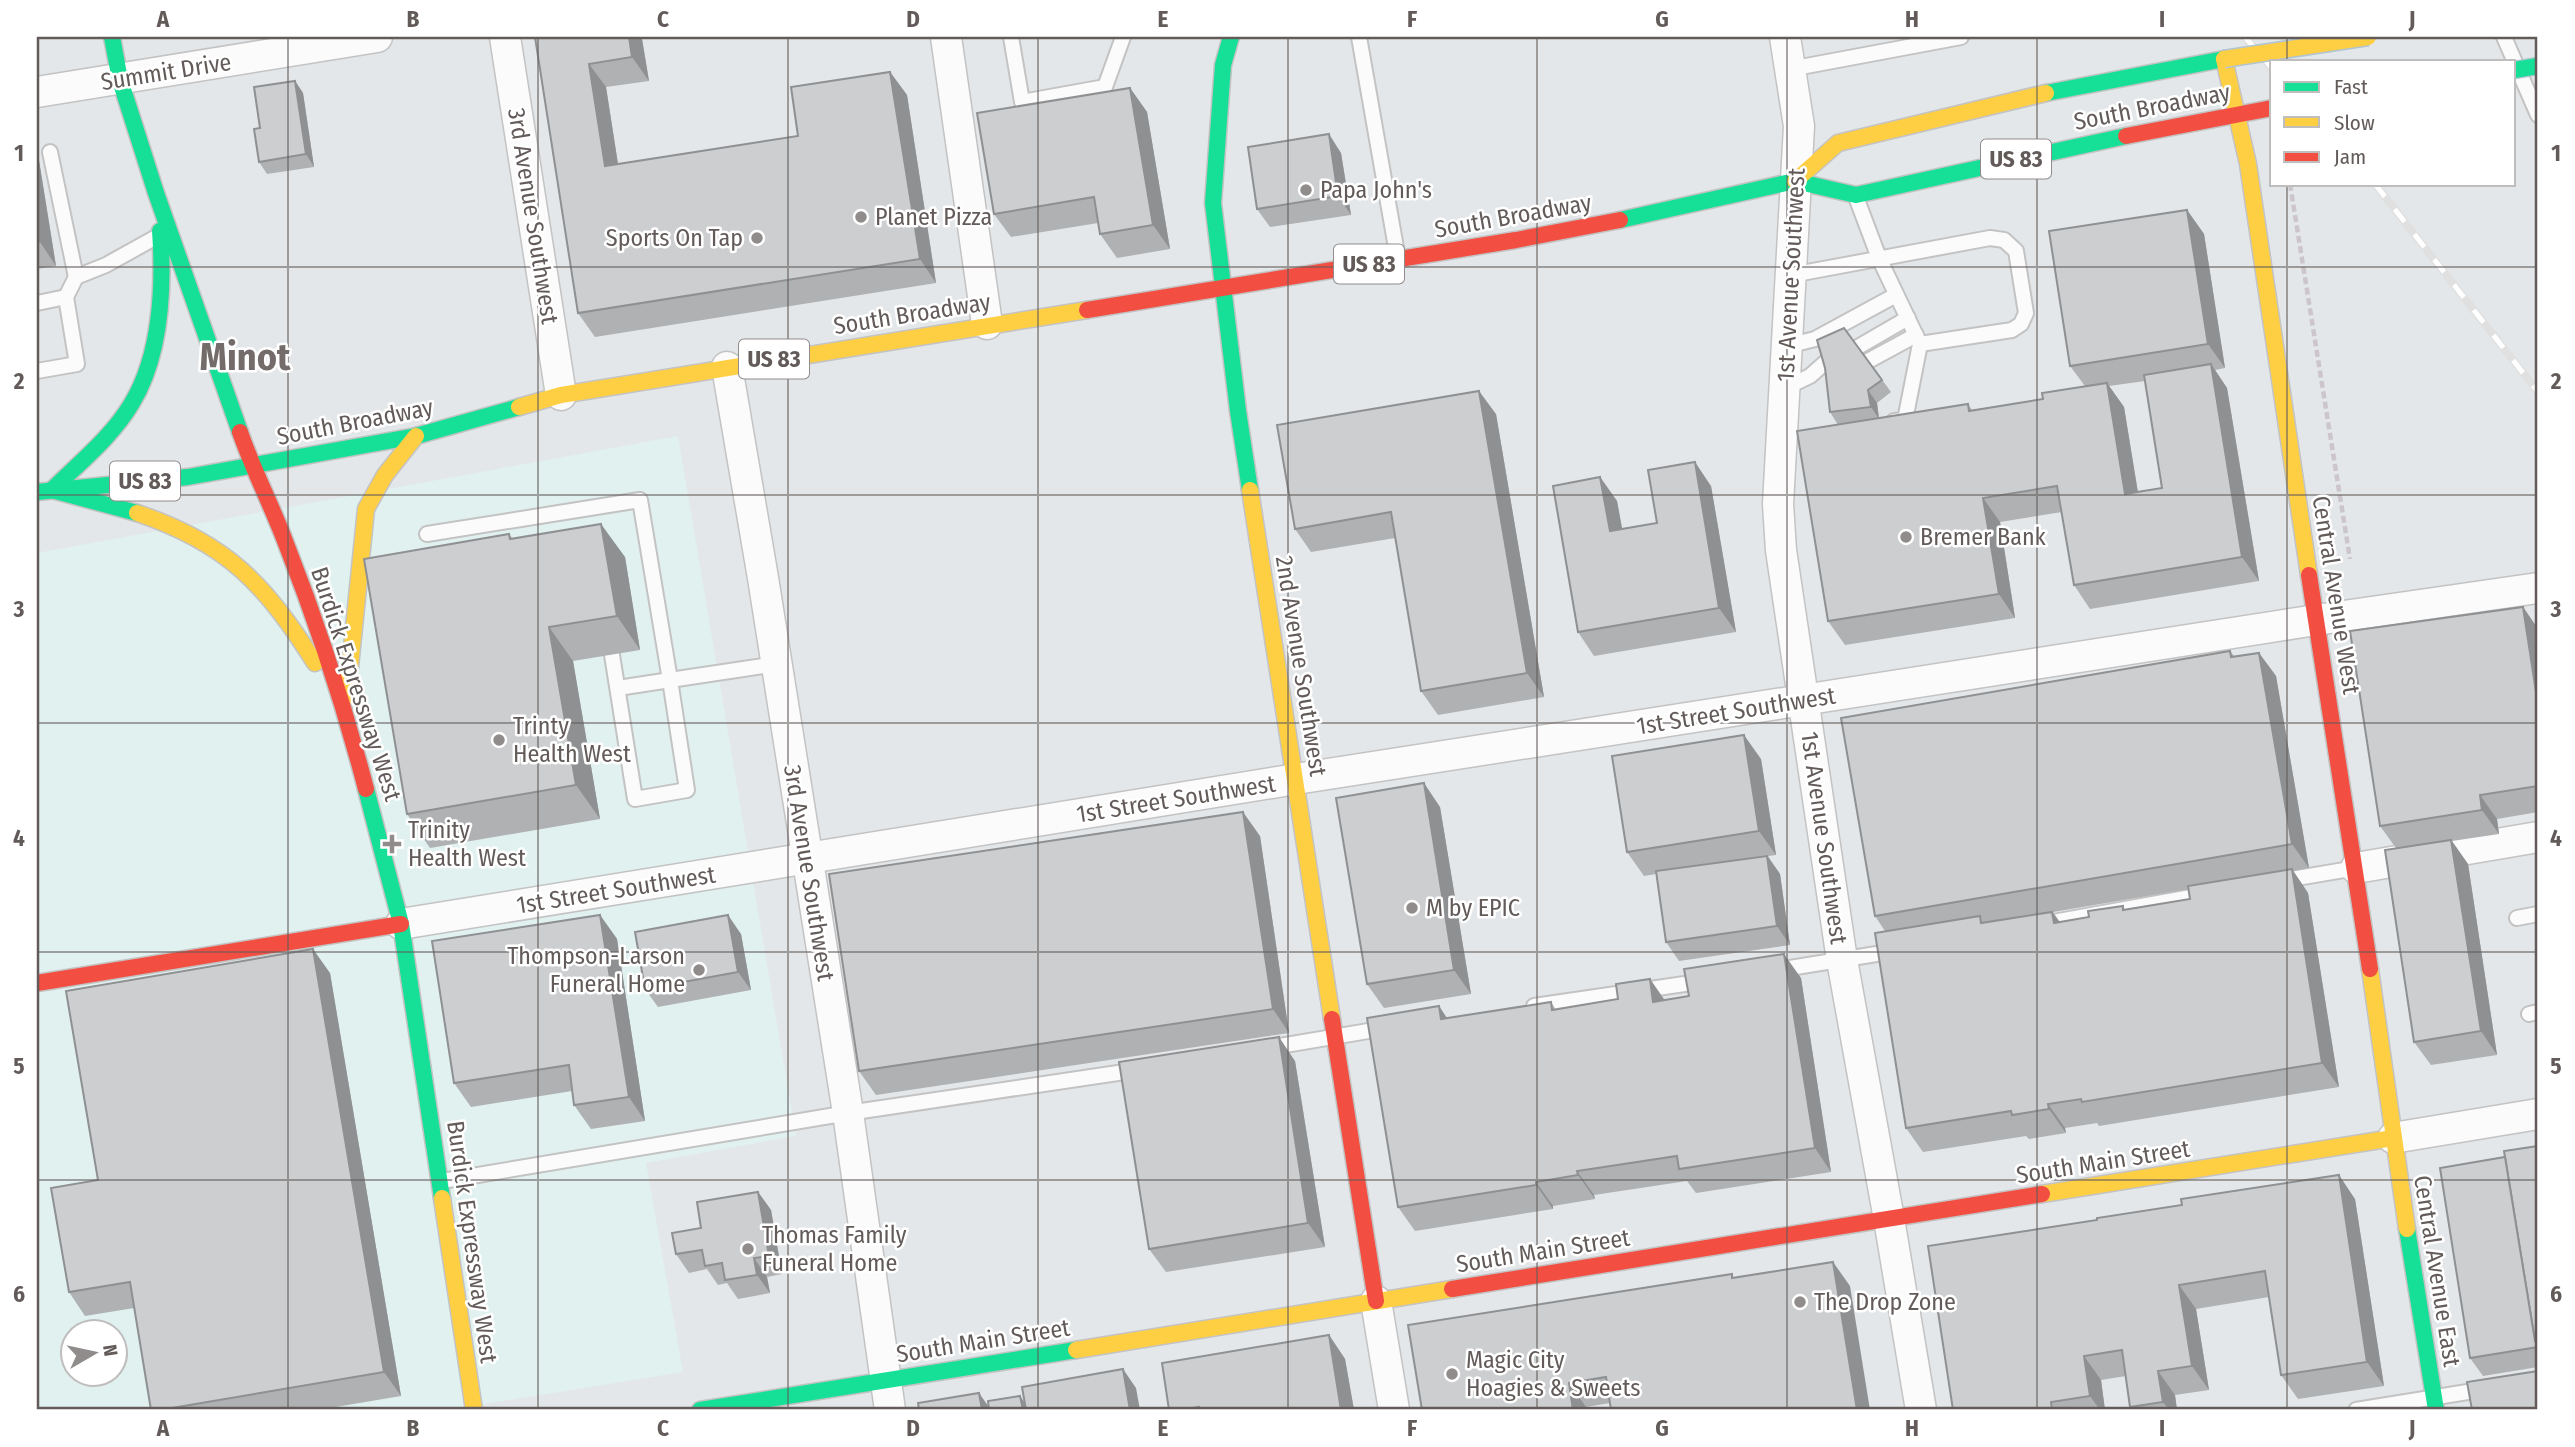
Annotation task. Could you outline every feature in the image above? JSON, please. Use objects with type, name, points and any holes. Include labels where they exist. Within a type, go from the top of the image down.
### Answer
[{"type":"main road","name":"Burdick Expressway West","points":[[112,37],[120,80],[156,193],[252,466],[285,540],[345,709],[401,924],[474,1410]]},
{"type":"main road","name":"2nd Avenue Southwest","points":[[1231,37],[1223,65],[1213,203],[1238,411],[1376,1301]]},
{"type":"main road","name":"South Broadway","points":[[1796,181],[1838,144],[2046,93],[2224,59],[2368,37]]},
{"type":"main road","name":"Central Avenue West","points":[[2224,59],[2238,113],[2356,868],[2393,1138]]},
{"type":"main road","points":[[2516,70],[2538,66]]},
{"type":"main road","name":"South Broadway","points":[[45,491],[188,477],[252,466],[416,436],[561,395],[988,324],[1398,260],[1615,221],[1796,181],[1856,195],[2056,150],[2264,109]]},
{"type":"main road","points":[[45,491],[132,404],[145,376],[152,352],[163,253],[156,193]]},
{"type":"main road","points":[[345,709],[366,509],[384,475],[416,436]]},
{"type":"main road","points":[[45,491],[153,518],[221,551],[254,581],[300,639],[345,709]]},
{"type":"main road","name":"1st Street Southwest","points":[[37,983],[401,924]]},
{"type":"main road","name":"South Main Street","points":[[700,1410],[2393,1138]]},
{"type":"main road","name":"Central Avenue East","points":[[2393,1138],[2435,1405]]},
{"type":"street","name":"Summit Drive","points":[[37,92],[377,37]]},
{"type":"street","name":"3rd Avenue Southwest","points":[[505,37],[561,395]]},
{"type":"street","points":[[946,37],[988,324]]},
{"type":"street","name":"1st Avenue Southwest","points":[[1785,37],[1799,126],[1787,346],[1797,382],[1778,504],[1781,550],[1842,960],[1921,1410]]},
{"type":"street","name":"3rd Avenue Southwest","points":[[727,367],[848,1112],[890,1410]]},
{"type":"street","name":"1st Street Southwest","points":[[401,924],[1296,779],[2316,620],[2538,588]]},
{"type":"street","points":[[2356,868],[2538,837]]},
{"type":"street","points":[[2393,1138],[2538,1114]]},
{"type":"street","points":[[1376,1301],[1394,1410]]},
{"type":"lane","points":[[1011,37],[1022,102],[1105,87],[1123,37]]},
{"type":"lane","points":[[1359,37],[1398,260]]},
{"type":"lane","points":[[1790,69],[1961,37]]},
{"type":"lane","points":[[2504,37],[2514,60]]},
{"type":"lane","points":[[2516,65],[2538,115]]},
{"type":"lane","points":[[37,371],[76,364],[66,297],[76,277],[50,152]]},
{"type":"lane","points":[[1856,195],[1879,258],[1918,339],[1905,420],[1877,424]]},
{"type":"lane","points":[[76,277],[161,235]]},
{"type":"lane","points":[[1791,275],[1990,237],[2004,240],[2016,251],[2026,313],[2021,324],[2012,330],[1918,339],[1868,361]]},
{"type":"lane","points":[[1787,346],[1815,339],[1896,295]]},
{"type":"lane","points":[[37,303],[66,297]]},
{"type":"lane","points":[[1858,347],[1908,318]]},
{"type":"lane","points":[[1797,382],[1827,361]]},
{"type":"lane","points":[[1797,382],[1833,380]]},
{"type":"lane","points":[[426,534],[590,515],[640,500],[687,790],[635,799],[612,654]]},
{"type":"lane","points":[[618,688],[776,664]]},
{"type":"lane","points":[[2262,885],[2356,868]]},
{"type":"lane","points":[[2031,926],[2221,892]]},
{"type":"lane","points":[[2517,918],[2538,914]]},
{"type":"lane","points":[[1760,972],[1909,948]]},
{"type":"lane","points":[[1515,1009],[1720,978]]},
{"type":"lane","points":[[1259,1049],[1405,1026]]},
{"type":"lane","points":[[441,1182],[848,1112],[1155,1067]]},
{"type":"lane","points":[[2356,1410],[2435,1405],[2499,1387]]},
{"type":"path","points":[[2291,186],[2350,559]]},
{"type":"shaded area","name":"Trinity Health West","points":[[678,436],[796,1136],[646,1163],[683,1372],[447,1410],[37,1410],[37,553]]},
{"type":"building","points":[[535,37],[629,37],[632,57],[589,64],[605,166],[798,136],[791,87],[890,72],[920,259],[578,313]]},
{"type":"building","points":[[295,81],[306,154],[259,162],[254,129],[260,128],[254,87]]},
{"type":"building","points":[[1130,88],[1153,225],[1100,234],[1094,197],[994,214],[977,113]]},
{"type":"building","points":[[1329,134],[1338,196],[1257,209],[1248,147]]},
{"type":"building","points":[[2187,210],[2208,344],[2070,366],[2049,231]]},
{"type":"building","points":[[1844,328],[1882,380],[1868,390],[1871,407],[1830,412],[1825,368],[1817,340]]},
{"type":"building","points":[[2211,364],[2242,557],[2074,585],[2057,486],[1983,498],[1999,594],[1828,621],[1797,431],[1968,404],[1969,411],[2043,399],[2042,393],[2107,383],[2125,494],[2162,488],[2144,375]]},
{"type":"building","points":[[1479,391],[1527,673],[1421,691],[1391,512],[1295,529],[1277,425]]},
{"type":"building","points":[[1695,462],[1719,608],[1578,632],[1553,486],[1600,477],[1610,531],[1657,523],[1648,470]]},
{"type":"building","name":"Trinty Health West","points":[[601,524],[617,616],[549,627],[576,785],[407,814],[364,559],[509,534],[510,539]]},
{"type":"building","points":[[2523,607],[2538,705],[2538,786],[2480,795],[2482,810],[2380,826],[2350,631]]},
{"type":"building","points":[[2230,651],[2231,657],[2259,653],[2292,844],[1875,916],[1841,718]]},
{"type":"building","points":[[1744,735],[1759,831],[1627,852],[1612,756]]},
{"type":"building","name":"M by EPIC","points":[[1424,783],[1454,970],[1367,984],[1336,798]]},
{"type":"building","points":[[1243,812],[1273,1009],[859,1071],[829,874]]},
{"type":"building","points":[[2451,840],[2481,1031],[2414,1042],[2385,850]]},
{"type":"building","points":[[1767,856],[1777,926],[1666,942],[1656,871]]},
{"type":"building","points":[[2292,869],[2322,1063],[2082,1102],[2081,1099],[2048,1104],[2049,1109],[2012,1115],[2011,1111],[1906,1128],[1875,933],[1980,916],[1981,923],[2052,912],[2054,923],[2089,917],[2088,911],[2123,906],[2123,910],[2190,899],[2188,886]]},
{"type":"building","points":[[600,915],[629,1097],[574,1105],[569,1065],[454,1083],[432,941]]},
{"type":"building","points":[[728,915],[738,972],[645,989],[635,932]]},
{"type":"building","points":[[313,949],[384,1372],[151,1410],[130,1282],[69,1292],[51,1188],[98,1180],[66,991]]},
{"type":"building","points":[[1784,954],[1815,1148],[1679,1169],[1677,1156],[1577,1171],[1578,1175],[1536,1182],[1536,1185],[1398,1207],[1367,1018],[1439,1006],[1441,1019],[1551,1002],[1552,1010],[1618,999],[1616,984],[1650,979],[1653,1002],[1689,996],[1684,969]]},
{"type":"building","points":[[1279,1037],[1308,1223],[1149,1249],[1119,1062]]},
{"type":"building","points":[[2538,1146],[2538,1341],[2535,1341],[2504,1151]]},
{"type":"building","points":[[2505,1157],[2538,1347],[2470,1358],[2440,1168]]},
{"type":"building","points":[[2339,1175],[2367,1362],[2281,1375],[2265,1271],[2179,1285],[2192,1366],[2158,1371],[2163,1402],[2130,1407],[2122,1350],[2084,1356],[2090,1396],[2051,1402],[2052,1410],[1953,1410],[1928,1246],[2182,1205],[2181,1199]]},
{"type":"building","points":[[758,1192],[769,1256],[754,1258],[757,1275],[725,1280],[722,1263],[705,1266],[702,1250],[676,1254],[672,1233],[701,1228],[697,1202]]},
{"type":"building","points":[[1833,1262],[1857,1410],[1611,1410],[1606,1377],[1569,1383],[1573,1410],[1422,1410],[1408,1325],[1732,1274],[1732,1278]]},
{"type":"building","points":[[1329,1335],[1341,1410],[1200,1410],[1199,1407],[1169,1410],[1162,1363]]},
{"type":"building","points":[[1123,1369],[1130,1410],[1026,1410],[1022,1387]]},
{"type":"building","points":[[2538,1371],[2538,1410],[2472,1410],[2467,1382]]},
{"type":"building","points":[[979,1393],[982,1410],[919,1410],[918,1403]]},
{"type":"building","points":[[1020,1396],[1023,1410],[989,1410],[988,1401]]},
{"type":"railway","points":[[2245,37],[2270,66]]},
{"type":"railway","points":[[2377,186],[2538,392]]},
{"type":"traffic: fast","points":[[112,37],[120,80],[156,193],[240,432]]},
{"type":"traffic: fast","points":[[1231,37],[1223,65],[1213,203],[1250,490]]},
{"type":"traffic: fast","points":[[2046,93],[2224,59]]},
{"type":"traffic: fast","points":[[2516,70],[2538,66]]},
{"type":"traffic: fast","points":[[1620,220],[1795,181],[1856,195],[2126,136]]},
{"type":"traffic: fast","points":[[137,513],[52,490],[115,427],[142,384],[155,342],[161,297],[160,231]]},
{"type":"traffic: fast","points":[[37,492],[188,477],[416,436],[519,407]]},
{"type":"traffic: fast","points":[[366,789],[401,924],[442,1198]]},
{"type":"traffic: fast","points":[[2407,1229],[2436,1410]]},
{"type":"traffic: fast","points":[[700,1410],[1076,1350]]},
{"type":"traffic: slow","points":[[2224,59],[2368,37]]},
{"type":"traffic: slow","points":[[2224,59],[2248,164],[2309,575]]},
{"type":"traffic: slow","points":[[1795,181],[1838,143],[2046,93]]},
{"type":"traffic: slow","points":[[519,407],[561,395],[1087,310]]},
{"type":"traffic: slow","points":[[347,696],[366,509],[385,475],[416,436]]},
{"type":"traffic: slow","points":[[1250,490],[1332,1019]]},
{"type":"traffic: slow","points":[[137,513],[196,538],[241,570],[279,610],[315,663]]},
{"type":"traffic: slow","points":[[2370,969],[2407,1229]]},
{"type":"traffic: slow","points":[[2042,1194],[2393,1138]]},
{"type":"traffic: slow","points":[[442,1198],[474,1410]]},
{"type":"traffic: slow","points":[[1076,1350],[1452,1289]]},
{"type":"traffic: jam","points":[[2126,136],[2270,108]]},
{"type":"traffic: jam","points":[[1087,310],[1516,240],[1620,220]]},
{"type":"traffic: jam","points":[[240,432],[308,602],[366,789]]},
{"type":"traffic: jam","points":[[2309,575],[2370,969]]},
{"type":"traffic: jam","points":[[37,983],[401,924]]},
{"type":"traffic: jam","points":[[1332,1019],[1376,1301]]},
{"type":"traffic: jam","points":[[1452,1289],[2042,1194]]},
{"type":"place","name":"Papa John's","points":[[1306,190]]},
{"type":"place","name":"Planet Pizza","points":[[861,217]]},
{"type":"place","name":"Sports On Tap","points":[[757,238]]},
{"type":"place","name":"Bremer Bank","points":[[1906,537]]},
{"type":"place","name":"Trinty Health West","points":[[499,740]]},
{"type":"place","name":"Trinity Health West","points":[[392,844]]},
{"type":"place","name":"M by EPIC","points":[[1412,908]]},
{"type":"place","name":"Thompson-Larson Funeral Home","points":[[699,970]]},
{"type":"place","name":"Thomas Family Funeral Home","points":[[748,1249]]},
{"type":"place","name":"The Drop Zone","points":[[1800,1302]]},
{"type":"place","name":"Magic City Hoagies & Sweets","points":[[1452,1374]]},
{"type":"district","name":"Minot","points":[[245,357]]}]
